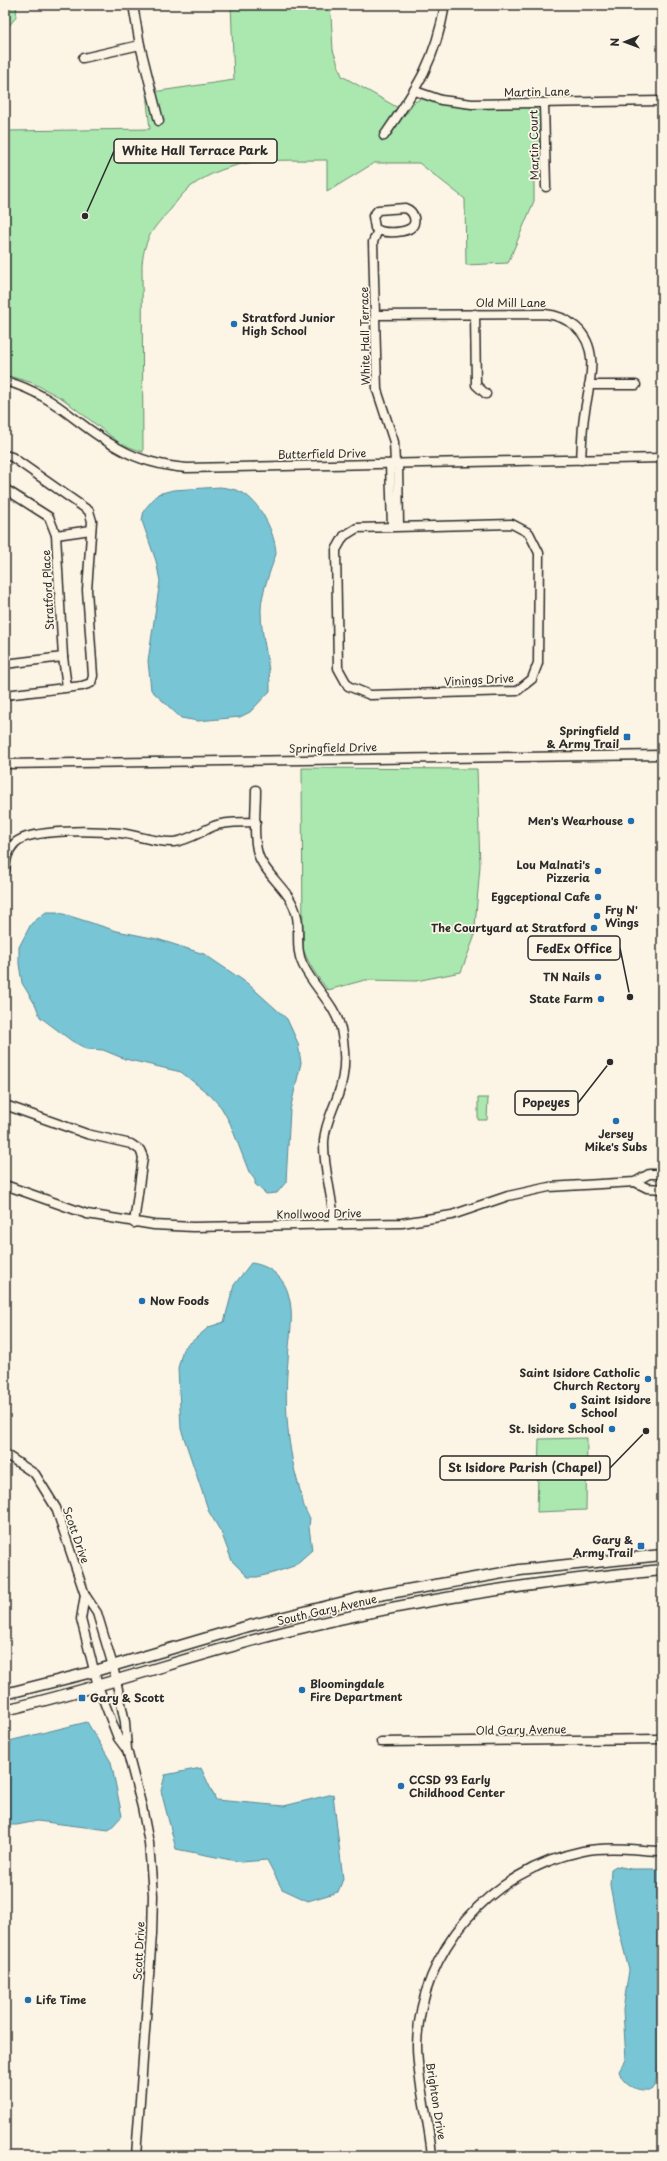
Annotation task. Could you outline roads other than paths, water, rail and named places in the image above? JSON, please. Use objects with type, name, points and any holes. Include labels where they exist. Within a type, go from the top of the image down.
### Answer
[{"type":"main road","name":"South Gary Avenue","points":[[5,1694],[95,1671],[298,1613],[356,1599],[469,1578],[550,1566],[662,1555]]},
{"type":"main road","name":"South Gary Avenue","points":[[5,1710],[98,1686],[302,1627],[408,1604],[463,1594],[556,1581],[662,1570]]},
{"type":"main road","points":[[298,1613],[302,1627]]},
{"type":"street","points":[[133,5],[140,45],[159,121]]},
{"type":"street","points":[[384,136],[415,90],[433,55],[445,5]]},
{"type":"street","points":[[83,58],[140,45]]},
{"type":"street","name":"Martin Lane","points":[[415,90],[441,100],[462,104],[662,101]]},
{"type":"street","name":"Martin Court","points":[[544,103],[546,187]]},
{"type":"street","name":"White Hall Terrace","points":[[405,208],[409,209],[414,215],[413,225],[408,230],[381,232],[378,230],[372,220],[378,210],[405,208]]},
{"type":"street","name":"White Hall Terrace","points":[[378,230],[373,242],[377,390],[394,442],[395,464]]},
{"type":"street","points":[[475,314],[476,385],[486,394]]},
{"type":"street","name":"Old Mill Lane","points":[[376,316],[545,314],[557,316],[568,321],[584,336],[591,352],[589,385],[583,418],[581,460]]},
{"type":"street","name":"Butterfield Drive","points":[[5,381],[42,394],[118,448],[148,462],[169,466],[187,468],[662,458]]},
{"type":"street","points":[[589,385],[636,386]]},
{"type":"street","points":[[5,455],[12,457],[89,511],[92,521],[87,590],[93,676],[91,683],[5,695]]},
{"type":"street","points":[[395,464],[396,526]]},
{"type":"street","name":"Stratford Place","points":[[5,489],[49,517],[56,534],[62,657],[67,687]]},
{"type":"street","name":"Vinings Drive","points":[[512,524],[529,533],[539,553],[538,663],[532,679],[517,691],[370,695],[348,686],[338,668],[336,550],[344,536],[357,528],[396,526],[512,524]]},
{"type":"street","points":[[56,534],[91,530]]},
{"type":"street","points":[[5,664],[62,657]]},
{"type":"street","name":"Springfield Drive","points":[[5,764],[662,755]]},
{"type":"street","points":[[256,790],[256,822],[260,858],[266,869],[285,891],[297,918],[298,948],[302,963],[309,977],[331,1005],[343,1038],[344,1074],[330,1114],[324,1140],[334,1224]]},
{"type":"street","points":[[5,871],[9,851],[15,843],[27,836],[41,833],[120,833],[173,842],[187,839],[215,826],[227,823],[256,822]]},
{"type":"street","points":[[5,1105],[87,1134],[128,1143],[138,1148],[143,1157],[134,1223]]},
{"type":"street","name":"Knollwood Drive","points":[[5,1185],[71,1209],[134,1223],[186,1227],[407,1223],[452,1215],[508,1196],[549,1187],[635,1182],[649,1174],[662,1174]]},
{"type":"street","name":"Knollwood Drive","points":[[635,1182],[646,1188],[662,1189]]},
{"type":"street","name":"Scott Drive","points":[[5,1454],[35,1474],[49,1495],[61,1520],[85,1595],[97,1613],[113,1666],[125,1722],[127,1750],[142,1807],[149,1844],[153,1895],[152,1934],[136,2156]]},
{"type":"street","name":"Scott Drive","points":[[85,1595],[81,1620],[98,1686],[118,1738],[127,1750]]},
{"type":"street","name":"Old Gary Avenue","points":[[381,1742],[662,1739]]},
{"type":"street","name":"Brighton Drive","points":[[432,2156],[430,2129],[419,2073],[419,2024],[424,1997],[434,1970],[442,1952],[462,1924],[501,1886],[534,1867],[561,1857],[610,1848],[662,1851]]},
{"type":"water","points":[[220,487],[236,490],[248,496],[266,519],[275,546],[276,554],[261,604],[261,621],[269,671],[270,691],[250,712],[240,717],[198,721],[181,718],[151,690],[148,661],[160,581],[156,561],[142,521],[144,510],[158,494],[173,490]]},
{"type":"water","points":[[46,912],[57,912],[117,931],[157,939],[204,954],[247,983],[287,1019],[298,1043],[301,1063],[290,1110],[286,1182],[277,1193],[266,1194],[255,1184],[255,1180],[249,1172],[230,1123],[221,1107],[210,1095],[181,1072],[125,1059],[103,1050],[87,1049],[72,1041],[40,1017],[36,1006],[22,983],[19,964],[19,947],[31,924]]},
{"type":"water","points":[[251,1263],[263,1266],[274,1272],[286,1287],[290,1301],[291,1326],[286,1393],[289,1442],[305,1508],[310,1518],[309,1527],[312,1550],[294,1566],[257,1577],[248,1577],[232,1561],[221,1532],[209,1512],[181,1429],[178,1368],[183,1349],[209,1327],[224,1322],[234,1285]]},
{"type":"water","points":[[87,1722],[111,1762],[122,1816],[109,1830],[37,1821],[17,1825],[5,1825],[5,1742]]},
{"type":"water","points":[[201,1768],[216,1800],[284,1806],[333,1794],[343,1879],[338,1892],[308,1901],[282,1889],[267,1860],[241,1862],[176,1849],[161,1791],[165,1775]]},
{"type":"water","points":[[616,1866],[631,1869],[662,1869],[662,2045],[655,2086],[652,2090],[641,2090],[627,2084],[619,2071],[626,2060],[623,2010],[629,1970],[617,1923],[610,1885],[611,1869]]},
{"type":"railway","points":[[658,2156],[662,2144]]},
{"type":"place","name":"White Hall Terrace Park","points":[[85,216]]},
{"type":"place","name":"Stratford Junior High School","points":[[234,324]]},
{"type":"place","name":"Springfield & Army Trail","points":[[627,737]]},
{"type":"place","name":"Men's Wearhouse","points":[[631,821]]},
{"type":"place","name":"Lou Malnati's Pizzeria","points":[[598,871]]},
{"type":"place","name":"Eggceptional Cafe","points":[[598,897]]},
{"type":"place","name":"Fry N' Wings","points":[[597,916]]},
{"type":"place","name":"The Courtyard at Stratford","points":[[594,928]]},
{"type":"place","name":"TN Nails","points":[[598,977]]},
{"type":"place","name":"FedEx Office","points":[[630,997]]},
{"type":"place","name":"State Farm","points":[[601,999]]},
{"type":"place","name":"Popeyes","points":[[610,1062]]},
{"type":"place","name":"Jersey Mike's Subs","points":[[616,1121]]},
{"type":"place","name":"Now Foods","points":[[142,1301]]},
{"type":"place","name":"Saint Isidore Catholic Church Rectory","points":[[648,1379]]},
{"type":"place","name":"Saint Isidore School","points":[[573,1406]]},
{"type":"place","name":"St. Isidore School","points":[[612,1429]]},
{"type":"place","name":"St Isidore Parish (Chapel)","points":[[646,1431]]},
{"type":"place","name":"Gary & Army Trail","points":[[641,1546]]},
{"type":"place","name":"Bloomingdale Fire Department","points":[[302,1690]]},
{"type":"place","name":"Gary & Scott","points":[[82,1698]]},
{"type":"place","name":"CCSD 93 Early Childhood Center","points":[[401,1786]]},
{"type":"place","name":"Life Time","points":[[28,2000]]}]
